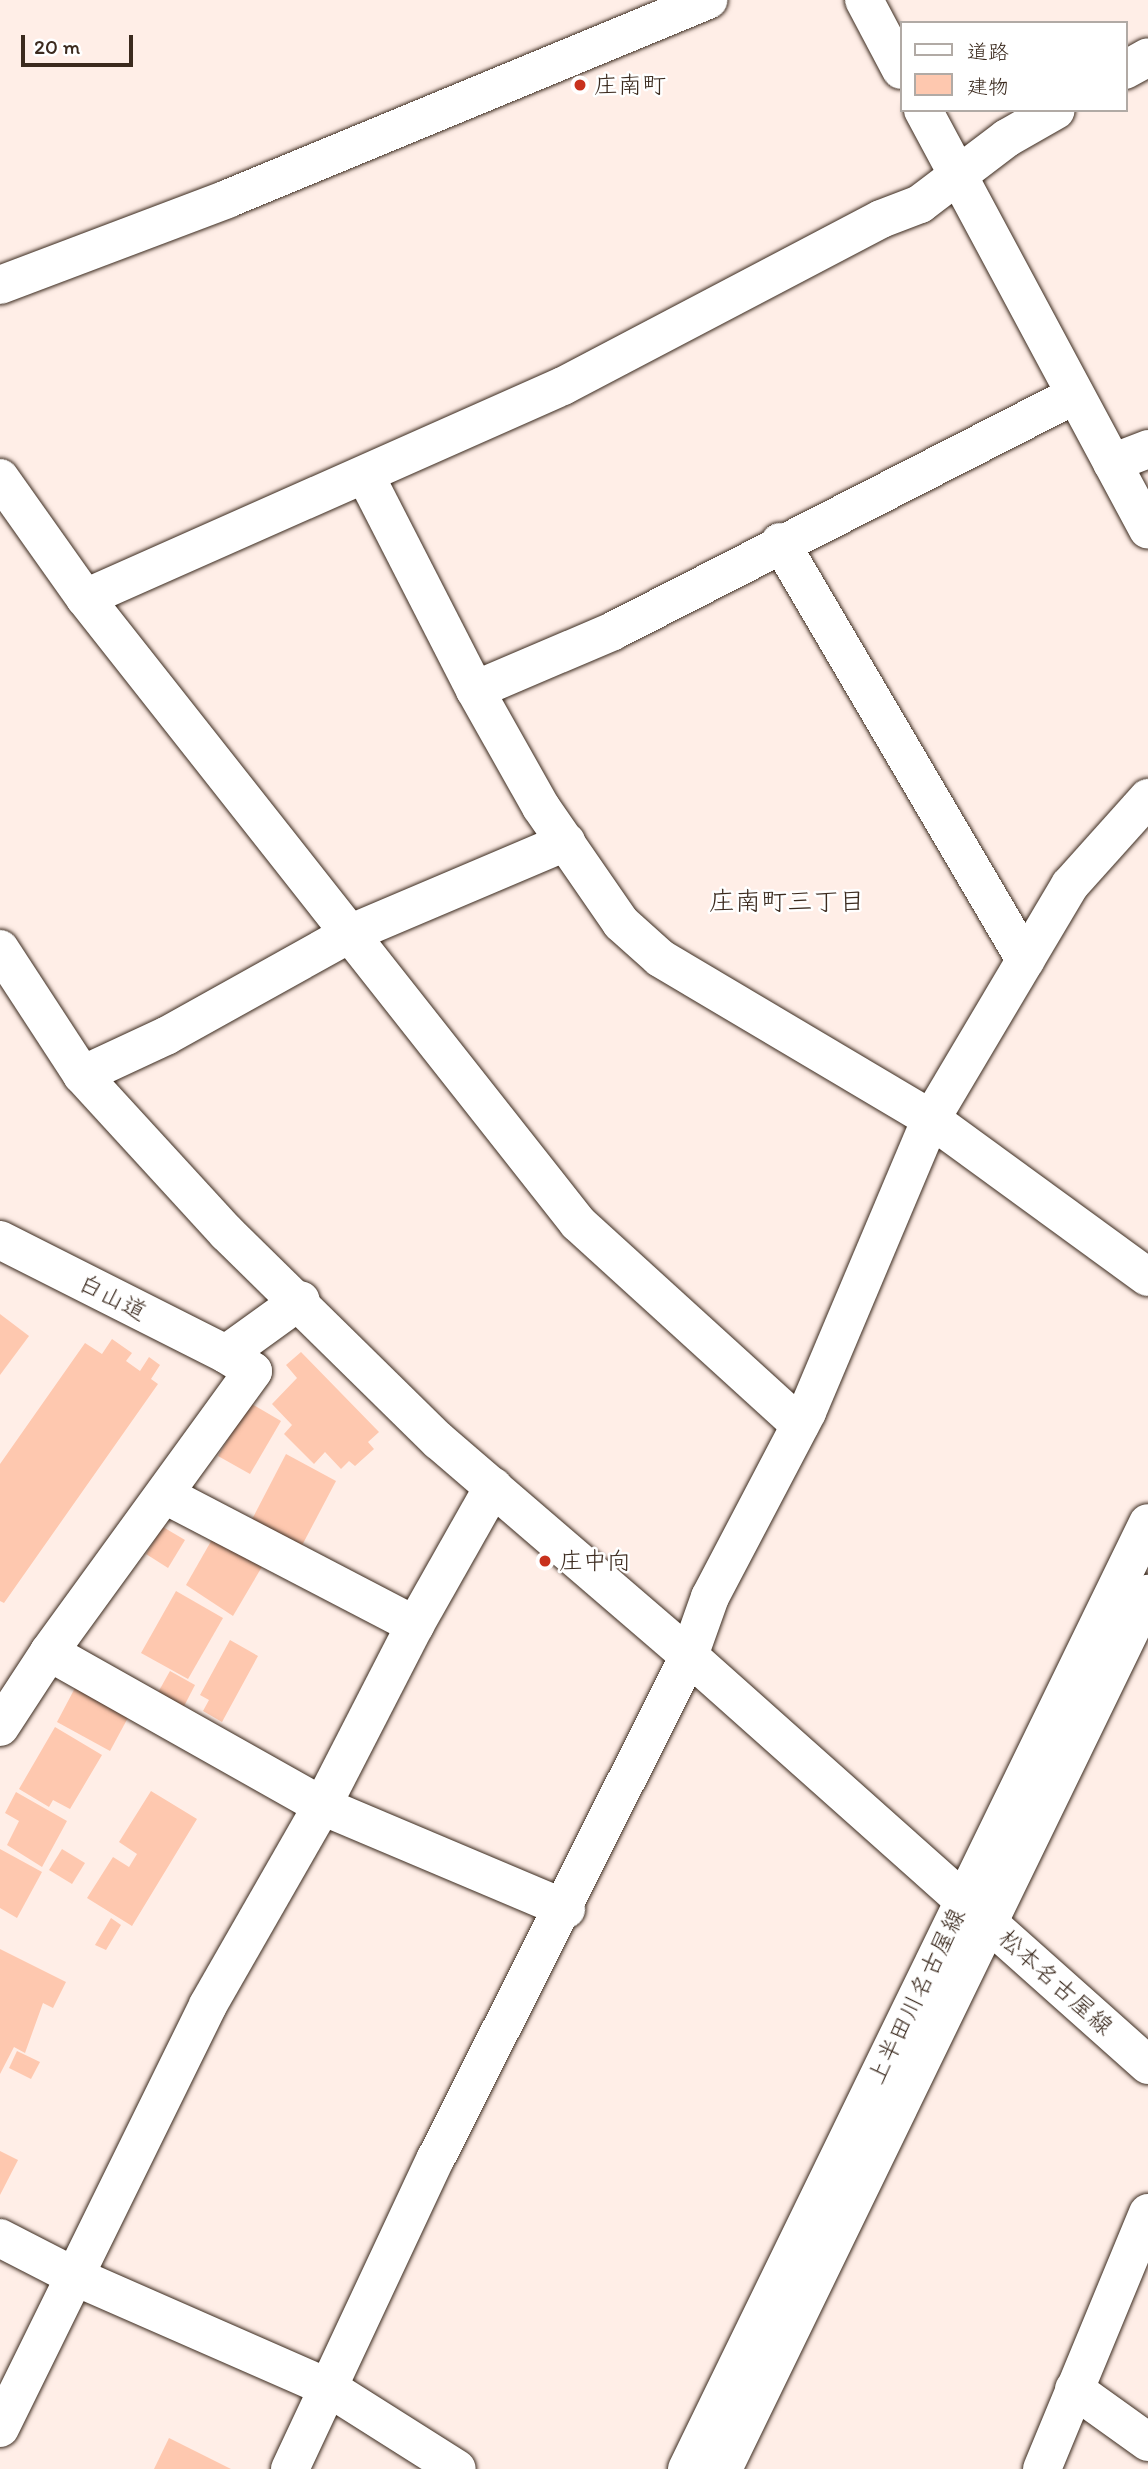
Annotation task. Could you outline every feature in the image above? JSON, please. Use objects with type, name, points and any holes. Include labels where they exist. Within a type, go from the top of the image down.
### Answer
[{"type":"street","points":[[0,285],[228,199],[708,0]]},
{"type":"street","points":[[864,0],[900,68]]},
{"type":"street","points":[[1127,70],[1148,57]]},
{"type":"street","points":[[924,112],[1073,396],[1148,529]]},
{"type":"street","points":[[85,598],[366,477],[563,386],[881,219],[920,204],[1007,138],[1052,112]]},
{"type":"street","points":[[475,691],[613,631],[780,542],[1073,396]]},
{"type":"street","points":[[1112,463],[1148,449]]},
{"type":"street","points":[[366,477],[475,691],[541,807],[621,923],[660,958],[931,1119],[1148,1277]]},
{"type":"street","points":[[0,478],[85,598],[578,1223],[800,1426]]},
{"type":"street","points":[[780,542],[1025,960]]},
{"type":"street","points":[[290,2469],[436,2158],[566,1909],[690,1656],[710,1597],[800,1426],[931,1119],[1070,885],[1148,799]]},
{"type":"street","points":[[82,1075],[166,1036],[349,934],[566,842]]},
{"type":"street","name":"松本名古屋線","points":[[0,949],[82,1075],[228,1233],[301,1300],[439,1441],[690,1656],[1148,2065]]},
{"type":"street","name":"白山道","points":[[0,1240],[226,1354],[253,1371],[165,1495]]},
{"type":"street","points":[[226,1354],[301,1300]]},
{"type":"street","points":[[0,2428],[208,2004],[322,1806],[415,1625],[493,1487]]},
{"type":"street","points":[[0,1727],[49,1652],[165,1495],[415,1625]]},
{"type":"street","name":"上半田川名古屋線","points":[[723,2469],[1148,1523]]},
{"type":"street","name":"上半田川名古屋線","points":[[687,2469],[976,1910],[1148,1594]]},
{"type":"street","points":[[49,1652],[322,1806],[566,1909]]},
{"type":"street","points":[[1042,2469],[1148,2213]]},
{"type":"street","points":[[0,2238],[76,2277],[329,2388],[457,2469]]},
{"type":"street","points":[[1074,2389],[1148,2442]]},
{"type":"building","points":[[0,1314],[29,1336],[0,1375]]},
{"type":"building","points":[[112,1339],[132,1353],[126,1361],[140,1371],[149,1357],[160,1365],[151,1379],[158,1384],[4,1603],[0,1601],[0,1464],[85,1343],[102,1354]]},
{"type":"building","points":[[301,1352],[379,1432],[368,1442],[374,1449],[355,1466],[349,1461],[341,1469],[325,1452],[314,1464],[284,1434],[292,1425],[272,1404],[297,1378],[286,1365]]},
{"type":"building","points":[[250,1403],[281,1421],[250,1474],[218,1456]]},
{"type":"building","points":[[286,1454],[336,1481],[298,1553],[248,1527]]},
{"type":"building","points":[[163,1527],[185,1540],[168,1568],[146,1554]]},
{"type":"building","points":[[214,1536],[263,1565],[233,1616],[186,1585]]},
{"type":"building","points":[[176,1591],[223,1618],[188,1679],[141,1653]]},
{"type":"building","points":[[230,1640],[258,1656],[222,1722],[203,1711],[209,1700],[200,1695]]},
{"type":"building","points":[[170,1671],[195,1685],[182,1710],[156,1696]]},
{"type":"building","points":[[76,1686],[130,1714],[110,1751],[57,1722]]},
{"type":"building","points":[[55,1727],[102,1755],[70,1809],[53,1800],[49,1807],[19,1789]]},
{"type":"building","points":[[151,1791],[197,1819],[132,1926],[87,1898],[113,1857],[129,1867],[137,1854],[119,1842]]},
{"type":"building","points":[[16,1792],[67,1821],[42,1867],[7,1845],[19,1821],[5,1813]]},
{"type":"building","points":[[0,1849],[42,1872],[17,1918],[0,1908]]},
{"type":"building","points":[[62,1849],[85,1863],[72,1884],[49,1870]]},
{"type":"building","points":[[111,1918],[121,1925],[106,1950],[95,1945]]},
{"type":"building","points":[[0,1949],[66,1982],[53,2008],[43,2003],[25,2053],[14,2047],[0,2074]]},
{"type":"building","points":[[17,2051],[40,2062],[31,2079],[9,2068]]},
{"type":"building","points":[[0,2151],[18,2160],[0,2195]]},
{"type":"building","points":[[169,2438],[231,2469],[154,2469]]},
{"type":"place","name":"庄南町","points":[[580,85]]},
{"type":"place","name":"庄中向","points":[[545,1561]]},
{"type":"district","name":"庄南町三丁目","points":[[787,902]]}]
